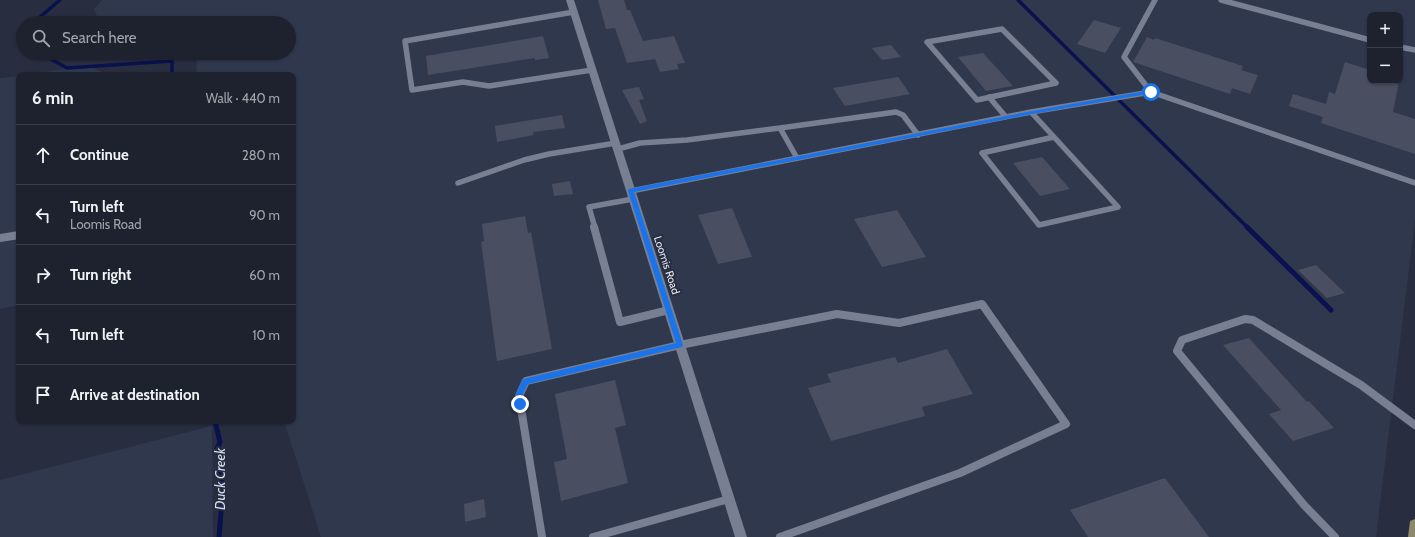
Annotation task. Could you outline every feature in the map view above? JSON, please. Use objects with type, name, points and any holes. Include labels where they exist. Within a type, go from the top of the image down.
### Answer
[{"type":"street","name":"Loomis Road","points":[[570,0],[741,537]]},
{"type":"street","points":[[1414,537],[1415,525]]},
{"type":"lane","points":[[1151,92],[1124,58],[1155,0]]},
{"type":"lane","points":[[1221,0],[1367,39]]},
{"type":"lane","points":[[574,12],[405,40],[412,90],[464,82],[489,86],[592,70]]},
{"type":"lane","points":[[1002,29],[1056,83],[989,97],[977,100],[927,42],[1002,29]]},
{"type":"lane","points":[[1403,48],[1415,50]]},
{"type":"lane","points":[[669,310],[620,322],[589,207],[632,195],[796,158],[1032,112],[1151,92],[1415,183]]},
{"type":"lane","points":[[989,97],[1006,117]]},
{"type":"lane","points":[[458,183],[524,160],[549,154],[640,143],[687,140],[896,112],[903,115],[918,135]]},
{"type":"lane","points":[[1032,112],[1118,207],[1039,225],[982,153],[1054,137]]},
{"type":"lane","points":[[780,128],[796,158]]},
{"type":"lane","points":[[0,238],[16,235]]},
{"type":"lane","points":[[542,537],[518,396],[526,381],[680,345],[837,314],[899,323],[982,304],[1066,424],[960,473],[780,537]]},
{"type":"lane","points":[[1335,537],[1304,505],[1177,351],[1182,340],[1245,319],[1253,320],[1361,385],[1415,425]]},
{"type":"lane","points":[[593,537],[729,499]]},
{"type":"shaded area","points":[[102,0],[1415,0],[1415,220],[1376,537],[321,537],[285,424],[296,424],[296,72],[196,72],[197,60],[296,60],[296,16],[97,16],[94,9]]},
{"type":"shaded area","points":[[86,66],[103,72],[44,72]]},
{"type":"shaded area","points":[[16,76],[16,306],[0,309],[0,78]]},
{"type":"shaded area","points":[[212,426],[213,537],[0,537],[0,480]]},
{"type":"building","points":[[598,0],[624,0],[627,10],[630,10],[643,41],[674,36],[685,63],[677,64],[679,69],[660,72],[655,59],[627,63],[615,28],[606,29]]},
{"type":"building","points":[[1094,20],[1121,28],[1105,53],[1077,44]]},
{"type":"building","points":[[543,36],[549,58],[535,60],[535,58],[428,75],[426,56]]},
{"type":"building","points":[[1147,37],[1154,40],[1155,38],[1243,66],[1241,70],[1258,75],[1250,94],[1232,88],[1230,94],[1133,62]]},
{"type":"building","points":[[891,45],[901,57],[882,60],[872,48]]},
{"type":"building","points":[[983,53],[1013,86],[986,91],[958,57]]},
{"type":"building","points":[[1345,62],[1367,69],[1367,84],[1398,84],[1393,112],[1415,119],[1415,154],[1321,123],[1323,117],[1289,106],[1293,94],[1326,104],[1329,92],[1335,94]]},
{"type":"building","points":[[898,77],[910,94],[845,106],[833,88]]},
{"type":"building","points":[[639,87],[644,99],[639,100],[647,121],[640,124],[622,90]]},
{"type":"building","points":[[562,115],[565,128],[533,132],[534,135],[497,142],[495,126]]},
{"type":"building","points":[[1042,157],[1070,189],[1040,196],[1013,163]]},
{"type":"building","points":[[570,181],[573,194],[554,196],[552,184]]},
{"type":"building","points":[[732,208],[752,257],[718,264],[698,215]]},
{"type":"building","points":[[897,210],[926,257],[882,267],[854,219]]},
{"type":"building","points":[[525,216],[528,233],[531,232],[552,349],[497,361],[481,242],[484,241],[482,224]]},
{"type":"building","points":[[1316,265],[1345,293],[1327,298],[1298,270]]},
{"type":"building","points":[[1249,338],[1307,402],[1309,401],[1334,428],[1293,441],[1269,414],[1281,410],[1223,345]]},
{"type":"building","points":[[947,349],[973,394],[922,407],[925,416],[831,441],[808,388],[831,382],[827,374],[895,357],[898,363]]},
{"type":"building","points":[[615,380],[626,425],[615,428],[628,483],[561,501],[554,462],[567,459],[555,394]]},
{"type":"building","points":[[1165,478],[1209,537],[1088,537],[1070,510]]},
{"type":"building","points":[[484,499],[486,517],[465,522],[464,504]]},
{"type":"waterway","name":"Duck Creek","points":[[41,16],[60,0]]},
{"type":"waterway","points":[[1018,0],[1248,228]]},
{"type":"waterway","name":"Duck Creek","points":[[53,60],[67,68],[172,61],[172,72]]},
{"type":"waterway","points":[[1247,227],[1331,310]]},
{"type":"waterway","name":"Duck Creek","points":[[216,424],[220,442],[217,449],[223,459],[220,472],[223,488],[219,537]]},
{"type":"route","points":[[520,404],[518,396],[526,381],[680,345],[631,191],[1032,112],[1130,94],[1151,92]]}]
